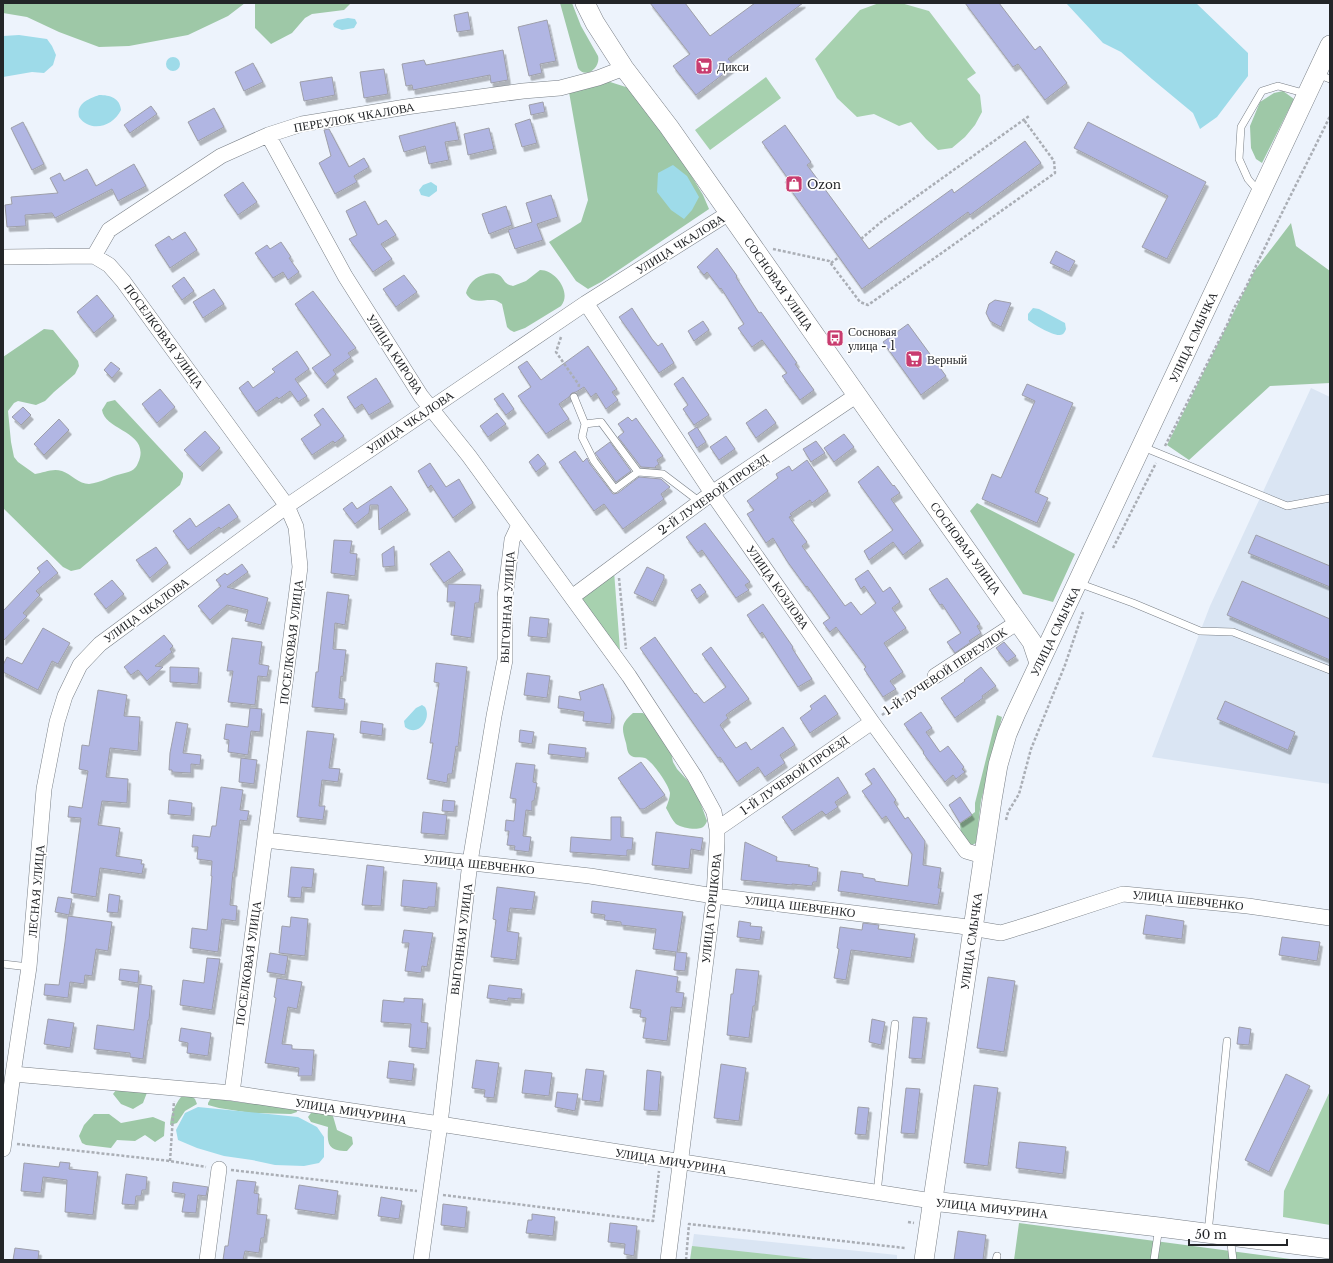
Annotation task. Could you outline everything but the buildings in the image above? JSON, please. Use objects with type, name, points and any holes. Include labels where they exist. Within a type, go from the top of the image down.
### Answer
[{"type":"street","name":"СОСНОВАЯ УЛИЦА","points":[[586,3],[595,23],[624,68],[668,127],[1032,642],[1039,663]]},
{"type":"street","name":"УЛИЦА СМЫЧКА","points":[[924,1260],[974,928],[983,856],[998,765],[1007,734],[1307,94],[1323,77],[1330,45]]},
{"type":"street","name":"ПЕРЕУЛОК ЧКАЛОВА","points":[[94,256],[109,230],[221,156],[268,135],[302,124],[376,112],[523,91],[560,88],[598,78],[624,68]]},
{"type":"street","name":"УЛИЦА КИРОВА","points":[[268,135],[345,276],[430,408],[469,456],[572,597]]},
{"type":"street","name":"УЛИЦА ЧКАЛОВА","points":[[100,644],[287,506],[430,408],[586,303],[729,213]]},
{"type":"street","points":[[3,257],[94,256]]},
{"type":"street","name":"ПОСЕЛКОВАЯ УЛИЦА","points":[[94,256],[108,265],[123,281],[287,506],[296,527],[300,567],[232,1092]]},
{"type":"street","name":"УЛИЦА КОЗЛОВА","points":[[586,303],[712,493],[872,722],[966,851],[983,856]]},
{"type":"street","name":"2-Й ЛУЧЕВОЙ ПРОЕЗД","points":[[572,597],[712,493],[857,395]]},
{"type":"street","name":"ВЫГОННАЯ УЛИЦА","points":[[421,1260],[440,1124],[470,862],[494,716],[505,660],[505,597],[512,540],[519,525]]},
{"type":"street","name":"УЛИЦА ГОРШКОВА","points":[[572,597],[629,676],[676,747],[707,797],[714,812],[717,829],[714,896],[668,1260]]},
{"type":"street","name":"1-Й ЛУЧЕВОЙ ПЕРЕУЛОК","points":[[935,676],[1018,622]]},
{"type":"street","name":"ЛЕСНАЯ УЛИЦА","points":[[4,1146],[29,967],[44,789],[57,722],[65,696],[80,665],[100,644]]},
{"type":"street","name":"1-Й ЛУЧЕВОЙ ПРОЕЗД","points":[[717,829],[872,722]]},
{"type":"street","name":"УЛИЦА ШЕВЧЕНКО","points":[[265,840],[590,876],[714,896],[974,928],[1001,933],[1123,894],[1248,906],[1330,918]]},
{"type":"street","name":"УЛИЦА МИЧУРИНА","points":[[13,1074],[232,1092],[932,1201],[1159,1227],[1330,1249]]},
{"type":"street","points":[[207,1260],[219,1169]]},
{"type":"lane","points":[[1260,194],[1248,179],[1239,159],[1241,127],[1262,91],[1278,86],[1307,94]]},
{"type":"lane","points":[[574,397],[585,424],[582,437],[594,460],[615,489],[638,472],[663,474],[700,502]]},
{"type":"lane","points":[[585,424],[601,422],[638,472]]},
{"type":"lane","points":[[1141,446],[1287,506],[1330,498]]},
{"type":"lane","points":[[1078,583],[1133,603],[1200,631],[1233,632],[1330,670]]},
{"type":"lane","points":[[3,964],[29,967]]},
{"type":"lane","points":[[877,1193],[895,1024]]},
{"type":"lane","points":[[1208,1233],[1227,1042]]},
{"type":"lane","points":[[1154,1260],[1159,1227]]},
{"type":"lane","points":[[1230,1236],[1233,1260]]},
{"type":"path","points":[[861,239],[881,222],[1029,116]]},
{"type":"path","points":[[1110,553],[1229,321],[1232,310],[1247,286],[1267,242],[1330,116]]},
{"type":"path","points":[[771,249],[829,261],[860,302],[868,305],[1055,174],[1054,161],[1024,120]]},
{"type":"path","points":[[831,263],[839,257]]},
{"type":"path","points":[[568,316],[556,352],[579,385],[574,397]]},
{"type":"path","points":[[618,564],[629,676]]},
{"type":"path","points":[[1006,820],[1008,812],[1018,794],[1031,749],[1065,665],[1083,611]]},
{"type":"path","name":"1-Й ЛУЧЕВОЙ ПЕРЕУЛОК","points":[[872,722],[935,676]]},
{"type":"path","points":[[170,1161],[174,1088]]},
{"type":"path","points":[[4,1146],[170,1161],[219,1169],[430,1193],[653,1221],[660,1159]]},
{"type":"path","points":[[686,1260],[689,1224],[906,1248]]},
{"type":"shaded area","points":[[1311,388],[1330,397],[1330,784],[1152,757],[1210,606]]},
{"type":"shaded area","points":[[694,1234],[897,1255],[897,1260],[690,1260]]},
{"type":"green space","points":[[3,3],[245,3],[228,16],[188,35],[129,46],[99,47],[59,32],[27,17],[3,13]]},
{"type":"green space","points":[[255,3],[351,3],[344,10],[312,14],[305,18],[292,33],[271,44],[255,28]]},
{"type":"green space","points":[[560,3],[572,3],[581,26],[598,56],[597,64],[592,71],[585,73],[578,68]]},
{"type":"green space","points":[[879,3],[901,3],[929,11],[976,73],[967,79],[980,95],[982,112],[975,125],[965,137],[952,148],[938,150],[911,122],[899,126],[874,114],[857,117],[837,98],[815,59],[860,10]]},
{"type":"green space","points":[[766,77],[781,98],[710,150],[695,130]]},
{"type":"green space","points":[[607,81],[629,88],[680,157],[703,195],[709,209],[601,282],[588,289],[576,281],[549,242],[581,222],[588,200],[569,92]]},
{"type":"green space","points":[[1283,91],[1294,99],[1262,163],[1256,159],[1251,148],[1250,126],[1260,102],[1274,93]]},
{"type":"green space","points":[[1291,223],[1296,246],[1330,271],[1330,383],[1270,386],[1189,460],[1167,445],[1255,270]]},
{"type":"green space","points":[[540,270],[552,274],[561,283],[565,295],[564,301],[561,306],[525,328],[514,332],[507,327],[502,304],[494,300],[478,301],[471,299],[466,293],[472,282],[484,274],[492,273],[499,275],[507,284],[513,286],[526,281]]},
{"type":"green space","points":[[44,329],[53,330],[78,361],[79,366],[75,374],[45,401],[36,405],[18,401],[14,403],[8,411],[11,442],[14,457],[18,462],[35,474],[58,470],[65,472],[85,484],[97,482],[129,472],[137,466],[141,453],[139,445],[134,438],[111,423],[105,417],[102,410],[107,402],[115,400],[183,473],[180,485],[80,569],[71,571],[63,567],[3,508],[3,357]]},
{"type":"green space","points":[[977,503],[1075,554],[1053,602],[1023,594],[970,511]]},
{"type":"green space","points":[[614,571],[620,650],[585,607],[582,601],[583,594]]},
{"type":"green space","points":[[633,713],[643,713],[647,716],[671,752],[673,762],[677,769],[688,781],[698,796],[707,821],[702,828],[688,828],[676,824],[666,808],[669,800],[669,789],[656,768],[645,758],[634,757],[629,754],[623,727],[626,720]]},
{"type":"green space","points":[[997,715],[1002,717],[981,801],[976,843],[970,846],[961,837],[960,823],[975,812],[975,803]]},
{"type":"green space","points":[[119,1086],[148,1090],[143,1103],[133,1109],[121,1104],[113,1094]]},
{"type":"green space","points":[[1330,1091],[1330,1225],[1283,1217],[1284,1191]]},
{"type":"green space","points":[[190,1095],[195,1099],[197,1104],[185,1111],[177,1123],[170,1125],[173,1110],[181,1097]]},
{"type":"green space","points":[[211,1098],[245,1103],[288,1105],[296,1107],[297,1112],[291,1114],[251,1113],[219,1108],[208,1105]]},
{"type":"green space","points":[[322,1112],[333,1116],[337,1130],[352,1137],[353,1144],[347,1151],[332,1148],[328,1138],[328,1127],[311,1122],[308,1117],[311,1113]]},
{"type":"green space","points":[[94,1114],[109,1114],[121,1123],[153,1117],[165,1122],[164,1136],[155,1142],[145,1135],[135,1141],[117,1140],[111,1148],[86,1145],[82,1143],[79,1136],[84,1125]]},
{"type":"green space","points":[[1019,1223],[1298,1260],[1014,1260]]},
{"type":"green space","points":[[692,1246],[822,1260],[690,1260]]},
{"type":"water","points":[[1066,3],[1196,3],[1248,53],[1248,76],[1217,117],[1200,129],[1193,113],[1121,52],[1103,43]]},
{"type":"water","points":[[348,18],[355,19],[357,23],[354,28],[342,30],[334,27],[333,24],[337,20]]},
{"type":"water","points":[[19,35],[47,39],[52,46],[56,55],[53,65],[44,73],[32,72],[3,77],[3,36]]},
{"type":"water","points":[[173,57],[178,59],[180,64],[178,69],[173,71],[168,69],[166,64],[168,59]]},
{"type":"water","points":[[99,95],[114,98],[119,103],[121,110],[113,121],[107,124],[101,126],[89,125],[79,117],[79,108],[84,102]]},
{"type":"water","points":[[673,165],[687,176],[699,197],[692,210],[684,219],[671,210],[657,192],[658,173]]},
{"type":"water","points":[[431,182],[437,186],[437,191],[429,197],[421,195],[419,190],[423,185]]},
{"type":"water","points":[[1033,308],[1039,309],[1065,323],[1066,329],[1064,333],[1060,335],[1053,334],[1038,327],[1028,320],[1028,314]]},
{"type":"water","points":[[422,705],[427,711],[427,716],[423,725],[415,730],[410,730],[405,727],[404,721],[416,708]]},
{"type":"water","points":[[198,1107],[298,1117],[317,1127],[324,1137],[324,1157],[319,1163],[304,1166],[275,1165],[224,1156],[197,1148],[178,1140],[176,1130],[185,1113]]},
{"type":"place","name":"Дикси","points":[[704,66]]},
{"type":"place","name":"Ozon","points":[[794,184]]},
{"type":"place","name":"Сосновая улица - 1","points":[[835,338]]},
{"type":"place","name":"Верный","points":[[914,359]]}]
